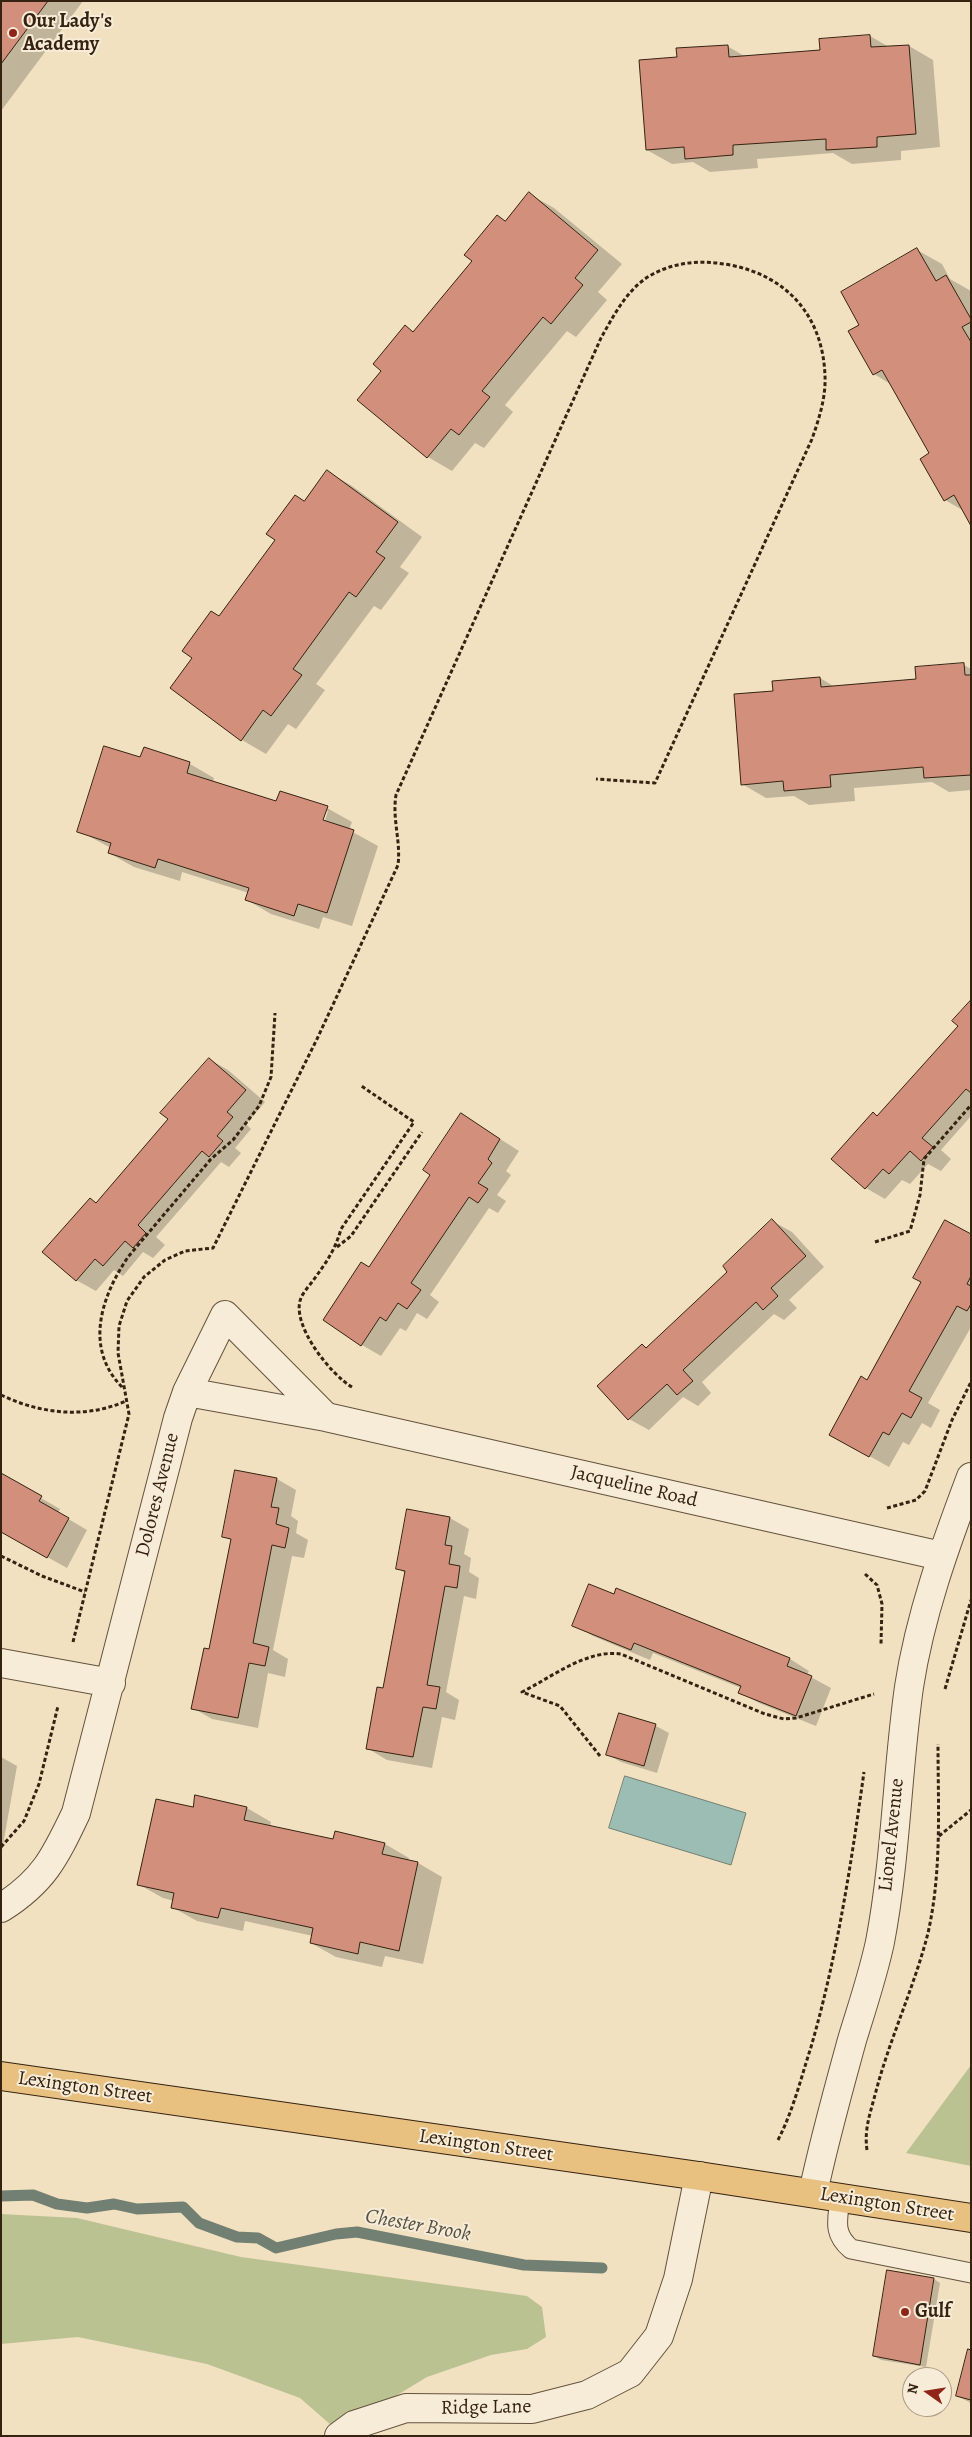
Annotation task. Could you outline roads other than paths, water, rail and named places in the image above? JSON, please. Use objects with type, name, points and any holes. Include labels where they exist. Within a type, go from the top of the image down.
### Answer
[{"type":"main road","name":"Lexington Street","points":[[1,2076],[699,2176],[971,2218]]},
{"type":"street","name":"Dolores Avenue","points":[[1,1908],[26,1893],[55,1857],[76,1813],[171,1445],[187,1392],[225,1315],[326,1417]]},
{"type":"street","name":"Jacqueline Road","points":[[187,1392],[326,1417],[941,1556]]},
{"type":"street","name":"Lionel Avenue","points":[[813,2193],[826,2132],[879,1943],[889,1880],[899,1763],[910,1685],[924,1618],[941,1556],[971,1477]]},
{"type":"street","points":[[1,1662],[111,1683]]},
{"type":"street","name":"Ridge Lane","points":[[339,2436],[354,2425],[406,2408],[532,2409],[587,2395],[630,2373],[660,2336],[678,2280],[699,2176]]},
{"type":"lane","points":[[840,2198],[837,2228],[842,2241],[851,2249],[971,2273]]},
{"type":"water","points":[[625,1776],[746,1813],[731,1865],[609,1828]]},
{"type":"waterway","name":"Chester Brook","points":[[1,2196],[33,2195],[57,2204],[87,2208],[114,2204],[137,2209],[183,2207],[199,2223],[237,2237],[258,2238],[276,2248],[336,2234],[357,2232],[524,2265],[602,2268]]},
{"type":"place","name":"Our Lady's Academy","points":[[13,33]]},
{"type":"place","name":"Gulf","points":[[905,2312]]}]
